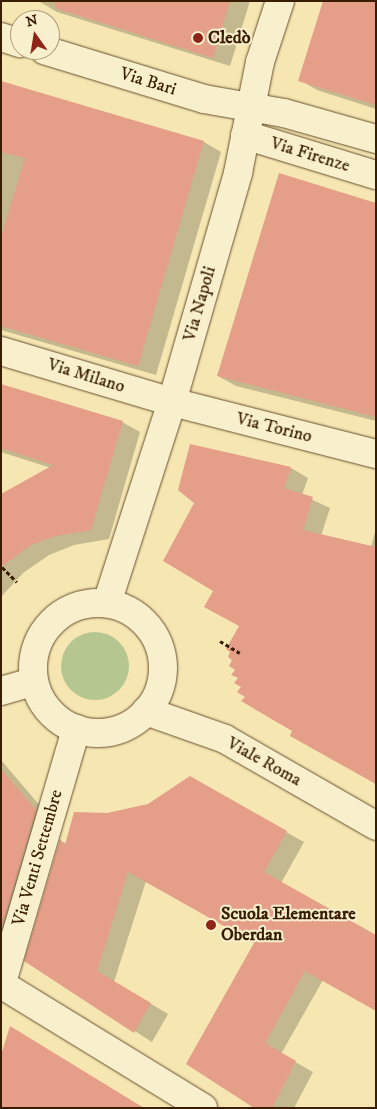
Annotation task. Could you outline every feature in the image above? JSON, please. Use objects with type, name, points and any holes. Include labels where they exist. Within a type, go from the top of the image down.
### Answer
[{"type":"street","name":"Via Napoli","points":[[107,603],[172,402],[238,173],[260,62],[280,1]]},
{"type":"street","name":"Via Bari","points":[[60,55],[204,99],[252,107]]},
{"type":"street","name":"Via Firenze","points":[[252,107],[284,113],[376,139]]},
{"type":"street","name":"Via Firenze","points":[[245,135],[376,175]]},
{"type":"street","name":"Via Milano","points":[[1,351],[172,402]]},
{"type":"street","name":"Via Torino","points":[[172,402],[376,454]]},
{"type":"street","points":[[107,603],[126,608],[137,616],[155,636],[162,654],[163,674],[157,694],[146,711],[135,721],[106,732],[76,729],[57,719],[42,702],[33,682],[32,664],[36,647],[43,631],[56,617],[71,608],[107,603]]},
{"type":"street","points":[[1,691],[33,682]]},
{"type":"street","name":"Viale Roma","points":[[146,711],[225,739],[376,826]]},
{"type":"street","name":"Via Venti Settembre","points":[[1,985],[76,729]]},
{"type":"street","points":[[1,985],[203,1108]]},
{"type":"path","points":[[2,568],[17,582]]},
{"type":"path","points":[[220,641],[240,653]]},
{"type":"green space","points":[[95,632],[108,635],[119,642],[126,653],[129,666],[126,679],[119,690],[108,697],[95,700],[82,697],[71,690],[64,679],[61,666],[64,653],[71,642],[82,635]]},
{"type":"building","points":[[56,1],[230,1],[213,58],[55,8]]},
{"type":"building","points":[[323,1],[376,1],[376,105],[298,81]]},
{"type":"building","points":[[1,81],[204,141],[138,366],[1,326],[1,237],[25,158],[1,152]]},
{"type":"building","points":[[279,173],[376,203],[376,417],[217,376]]},
{"type":"building","points":[[1,384],[123,421],[91,530],[56,536],[31,545],[1,567],[1,494],[53,465],[1,448]]},
{"type":"building","points":[[190,444],[291,467],[284,488],[313,497],[303,530],[376,547],[376,784],[290,736],[292,731],[241,701],[245,697],[237,692],[241,687],[234,683],[238,678],[231,675],[235,670],[229,666],[232,660],[228,657],[230,652],[226,649],[239,626],[204,607],[213,591],[163,561],[194,503],[178,490]]},
{"type":"building","points":[[1,769],[36,810],[1,929]]},
{"type":"building","points":[[190,776],[287,831],[264,872],[376,935],[376,1011],[305,971],[265,1043],[296,1061],[272,1108],[254,1108],[186,1064],[254,943],[128,872],[97,971],[151,1003],[134,1033],[24,961],[60,839],[65,845],[74,812],[107,813],[148,804]]},
{"type":"building","points":[[10,1026],[144,1108],[1,1108],[1,1055]]},
{"type":"place","name":"Cledò","points":[[198,38]]},
{"type":"place","name":"Scuola Elementare Oberdan","points":[[211,925]]}]
